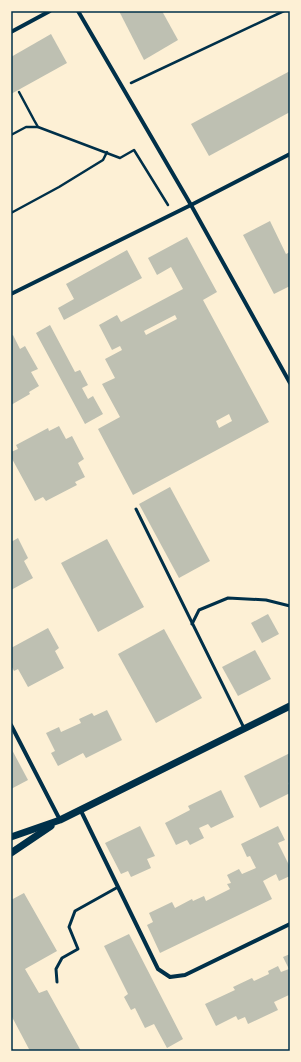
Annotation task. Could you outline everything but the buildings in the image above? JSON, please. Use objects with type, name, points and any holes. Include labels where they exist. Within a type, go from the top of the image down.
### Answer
[{"type":"street","points":[[11,32],[50,11]]},
{"type":"street","points":[[78,11],[191,205],[290,383]]},
{"type":"street","points":[[11,294],[290,154]]},
{"type":"street","points":[[11,837],[60,820],[80,811],[290,706]]},
{"type":"street","points":[[11,725],[60,820]]},
{"type":"street","points":[[80,811],[158,969],[170,977],[185,975],[290,924]]},
{"type":"street","points":[[11,853],[60,820]]},
{"type":"lane","points":[[136,509],[244,729]]},
{"type":"lane","points":[[192,624],[198,610],[228,598],[266,600],[290,606]]},
{"type":"lane","points":[[57,982],[56,969],[62,958],[78,949],[69,927],[75,911],[118,887]]},
{"type":"path","points":[[123,87],[284,11]]},
{"type":"path","points":[[19,92],[38,127]]},
{"type":"path","points":[[11,135],[26,127],[38,127],[120,158],[134,150],[172,213]]},
{"type":"path","points":[[11,214],[59,187],[102,160],[107,152]]}]
